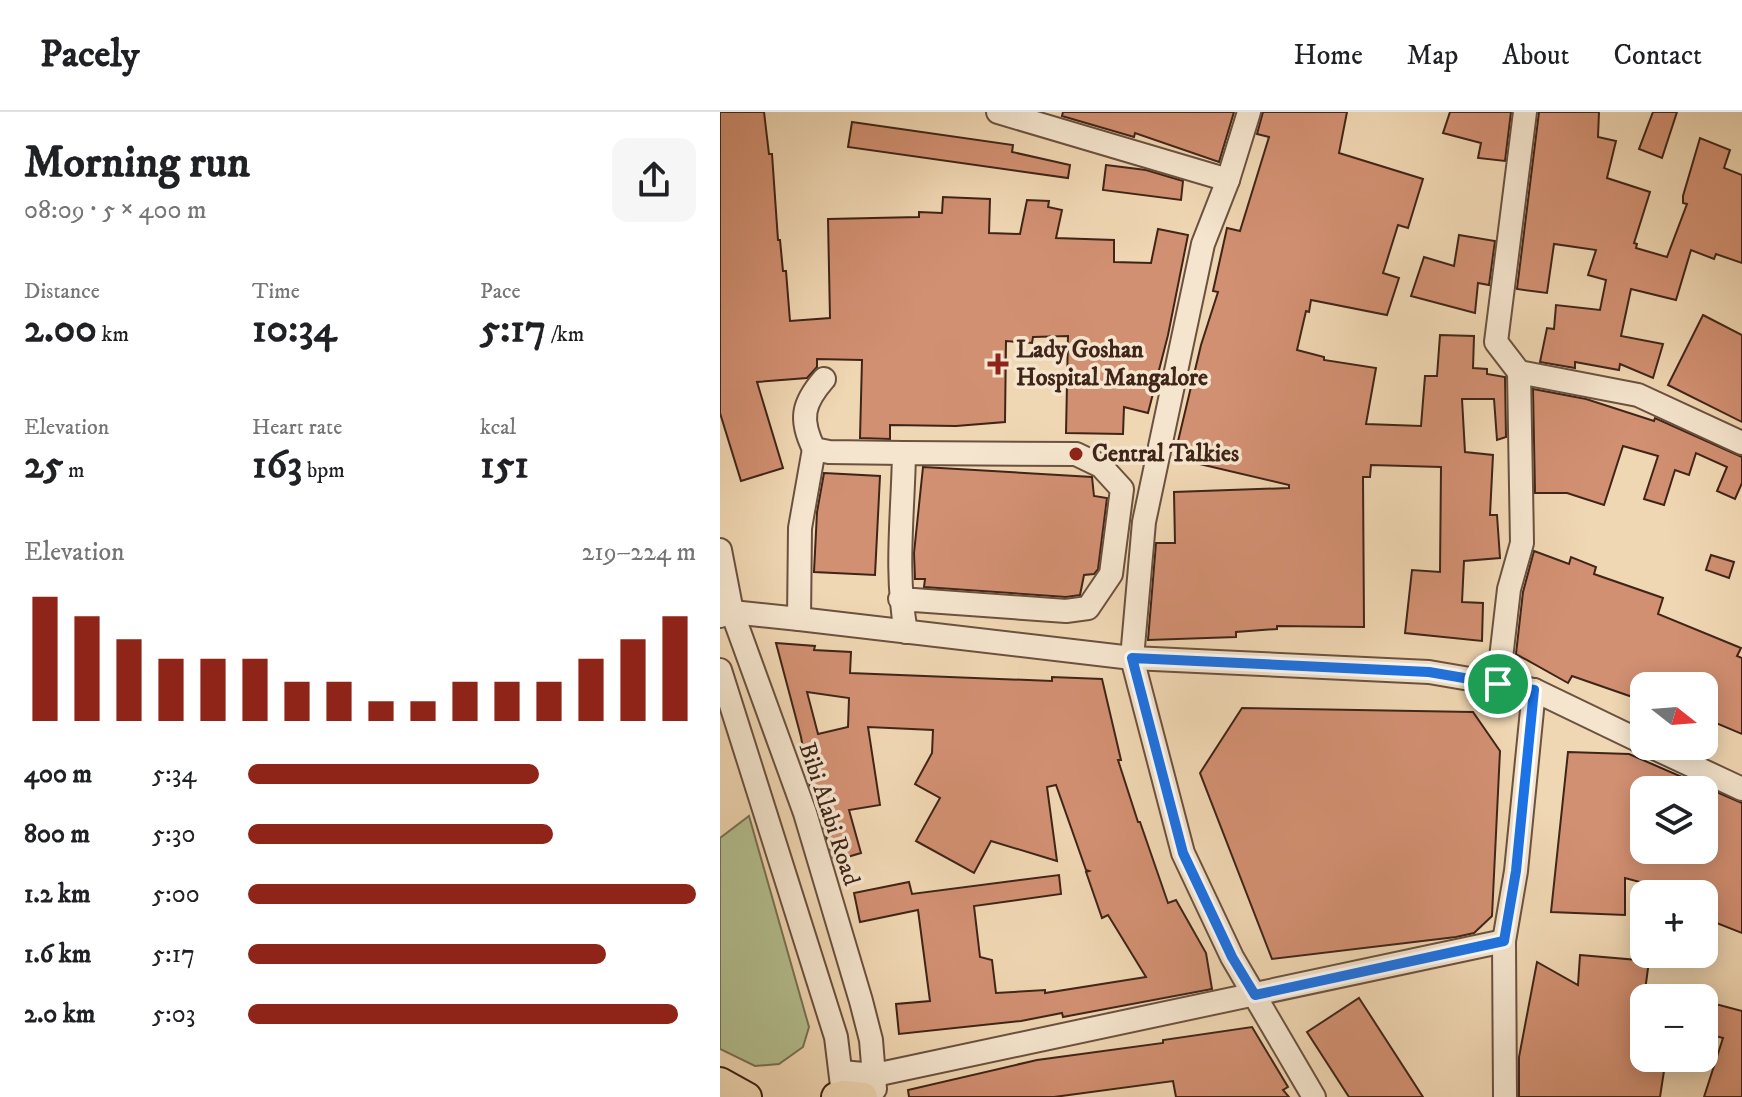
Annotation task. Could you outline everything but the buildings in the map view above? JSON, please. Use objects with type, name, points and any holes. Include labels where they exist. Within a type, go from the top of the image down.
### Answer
[{"type":"main road","points":[[720,1082],[747,1097]]},
{"type":"street","points":[[998,112],[1228,180]]},
{"type":"street","points":[[1249,112],[1228,180],[1203,244],[1144,522],[1132,658],[1183,853],[1232,957],[1314,1097]]},
{"type":"street","points":[[1498,684],[1509,589],[1522,543],[1519,372],[1496,342],[1525,112]]},
{"type":"street","points":[[1519,372],[1638,395],[1742,443]]},
{"type":"street","points":[[799,619],[800,528],[814,449],[806,433],[805,411],[810,395],[824,379]]},
{"type":"street","points":[[814,449],[829,452],[1076,454],[1101,466],[1122,489],[1111,574],[1088,608],[1066,611],[900,599]]},
{"type":"street","points":[[904,453],[900,599],[906,632]]},
{"type":"street","name":"Bibi Alabi Road","points":[[720,550],[726,614],[805,813],[871,1040],[855,1089]]},
{"type":"street","points":[[726,614],[799,619],[1132,658],[1429,672],[1534,690],[1630,736]]},
{"type":"street","points":[[720,670],[855,1089],[1255,995],[1504,941]]},
{"type":"street","points":[[1505,1097],[1504,941],[1516,871],[1534,690]]},
{"type":"street","points":[[1681,760],[1741,787]]},
{"type":"green space","points":[[749,816],[809,1027],[803,1047],[779,1064],[755,1066],[720,1049],[720,838]]},
{"type":"place","name":"Lady Goshan Hospital Mangalore","points":[[998,364]]},
{"type":"place","name":"Central Talkies","points":[[1076,454]]},
{"type":"route","points":[[1132,658],[1429,672],[1498,684],[1534,690],[1516,871],[1504,941],[1255,995],[1232,957],[1183,853],[1132,658]]}]
